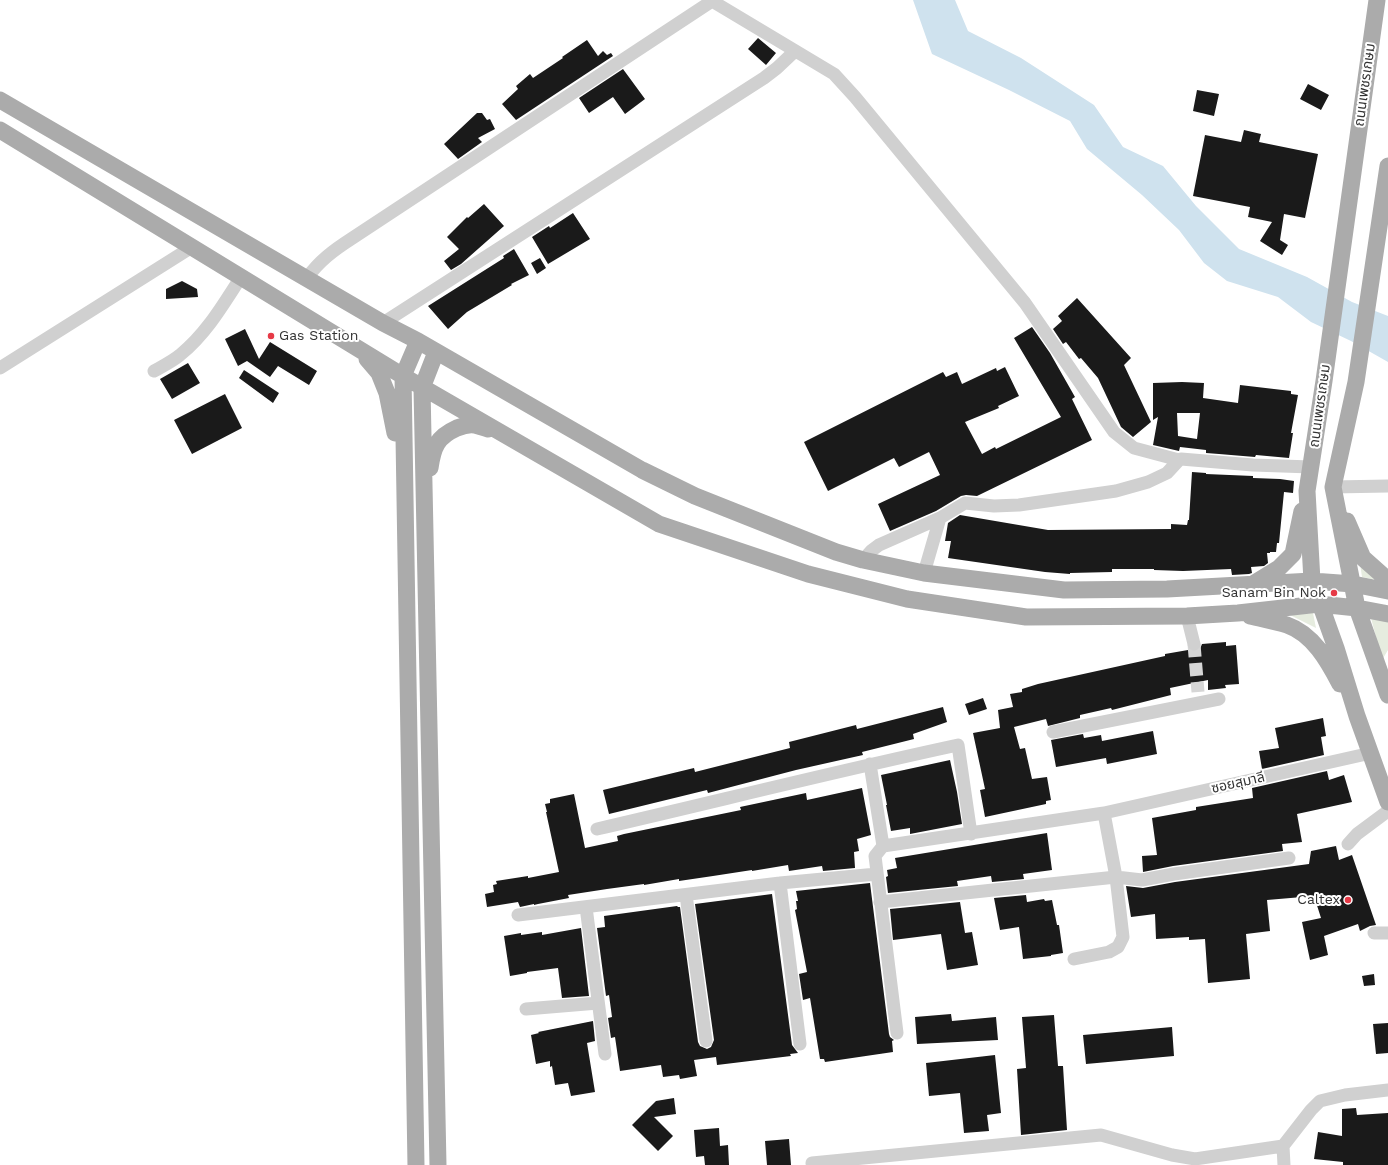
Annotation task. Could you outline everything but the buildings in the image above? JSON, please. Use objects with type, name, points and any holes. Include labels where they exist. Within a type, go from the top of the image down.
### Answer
[{"type":"main road","name":"ถนนเพชรเกษม","points":[[1378,0],[1307,491],[1312,582],[1336,648],[1357,716],[1388,802]]},
{"type":"main road","points":[[0,100],[383,323],[418,341],[642,470],[682,490],[752,520],[836,552],[863,560],[924,573],[1064,590],[1167,589],[1312,582],[1352,584],[1388,591]]},
{"type":"main road","points":[[0,130],[422,388],[659,524],[808,574],[907,599],[1026,617],[1187,616],[1238,613],[1319,604],[1357,608],[1388,614]]},
{"type":"main road","name":"ถนนเพชรเกษม","points":[[1388,166],[1356,382],[1333,487],[1357,608],[1388,695]]},
{"type":"main road","points":[[416,1165],[403,376],[418,341]]},
{"type":"main road","points":[[358,349],[379,373],[387,393],[394,424],[405,513]]},
{"type":"main road","points":[[436,352],[422,388],[438,1165]]},
{"type":"main road","points":[[425,514],[432,457],[436,444],[445,433],[462,426],[474,425],[503,434]]},
{"type":"main road","points":[[1333,487],[1363,558],[1388,580]]},
{"type":"main road","points":[[1252,585],[1279,568],[1293,554],[1307,491]]},
{"type":"main road","points":[[1238,613],[1288,626],[1310,638],[1331,668],[1357,716]]},
{"type":"street","points":[[307,278],[328,254],[712,1],[834,74],[855,97],[1025,303],[1114,432],[1134,448],[1179,460],[1311,467]]},
{"type":"street","points":[[383,323],[764,78],[795,51]]},
{"type":"street","points":[[0,368],[192,247]]},
{"type":"street","points":[[154,371],[180,356],[198,339],[215,318],[241,277]]},
{"type":"street","points":[[863,560],[879,545],[940,518],[965,503],[994,506],[1020,506],[1116,491],[1148,482],[1167,473],[1179,460]]},
{"type":"street","points":[[1333,487],[1388,486]]},
{"type":"street","points":[[924,573],[940,518]]},
{"type":"street","points":[[1187,616],[1194,644]]},
{"type":"street","points":[[1183,706],[1198,692]]},
{"type":"street","points":[[1053,732],[1219,699]]},
{"type":"street","points":[[597,829],[870,764],[958,745],[971,834]]},
{"type":"street","name":"ซอยสุมาลี","points":[[883,846],[1104,813],[1371,753]]},
{"type":"street","points":[[870,764],[883,846],[875,856],[896,1033]]},
{"type":"street","points":[[1348,844],[1357,834],[1388,811]]},
{"type":"street","points":[[1074,959],[1109,952],[1118,947],[1123,937],[1116,877],[1104,813]]},
{"type":"street","points":[[880,902],[1116,877],[1142,880],[1289,858]]},
{"type":"street","points":[[518,916],[780,883],[877,874]]},
{"type":"street","points":[[780,883],[800,1044]]},
{"type":"street","points":[[686,895],[706,1041]]},
{"type":"street","points":[[586,907],[605,1054]]},
{"type":"street","points":[[1374,933],[1388,933]]},
{"type":"street","points":[[526,1009],[598,1003]]},
{"type":"street","points":[[812,1164],[1101,1135],[1172,1155],[1204,1162],[1283,1146],[1311,1110],[1320,1101],[1344,1095],[1388,1090]]},
{"type":"street","points":[[1283,1146],[1284,1165]]},
{"type":"shaded area","points":[[1360,563],[1382,581],[1362,577]]},
{"type":"shaded area","points":[[1313,613],[1316,628],[1288,614]]},
{"type":"shaded area","points":[[1371,618],[1388,622],[1388,650],[1382,660]]},
{"type":"water","points":[[913,0],[955,0],[968,31],[1021,58],[1094,105],[1123,147],[1163,166],[1196,206],[1239,249],[1307,277],[1352,302],[1388,316],[1388,362],[1351,341],[1311,322],[1278,297],[1227,281],[1204,263],[1179,230],[1142,195],[1087,149],[1070,121],[1009,90],[932,54]]},
{"type":"tunnel","points":[[1194,644],[1198,692]]},
{"type":"place","name":"Gas Station","points":[[271,336]]},
{"type":"place","name":"Sanam Bin Nok","points":[[1334,593]]},
{"type":"place","name":"Caltex","points":[[1348,900]]}]
